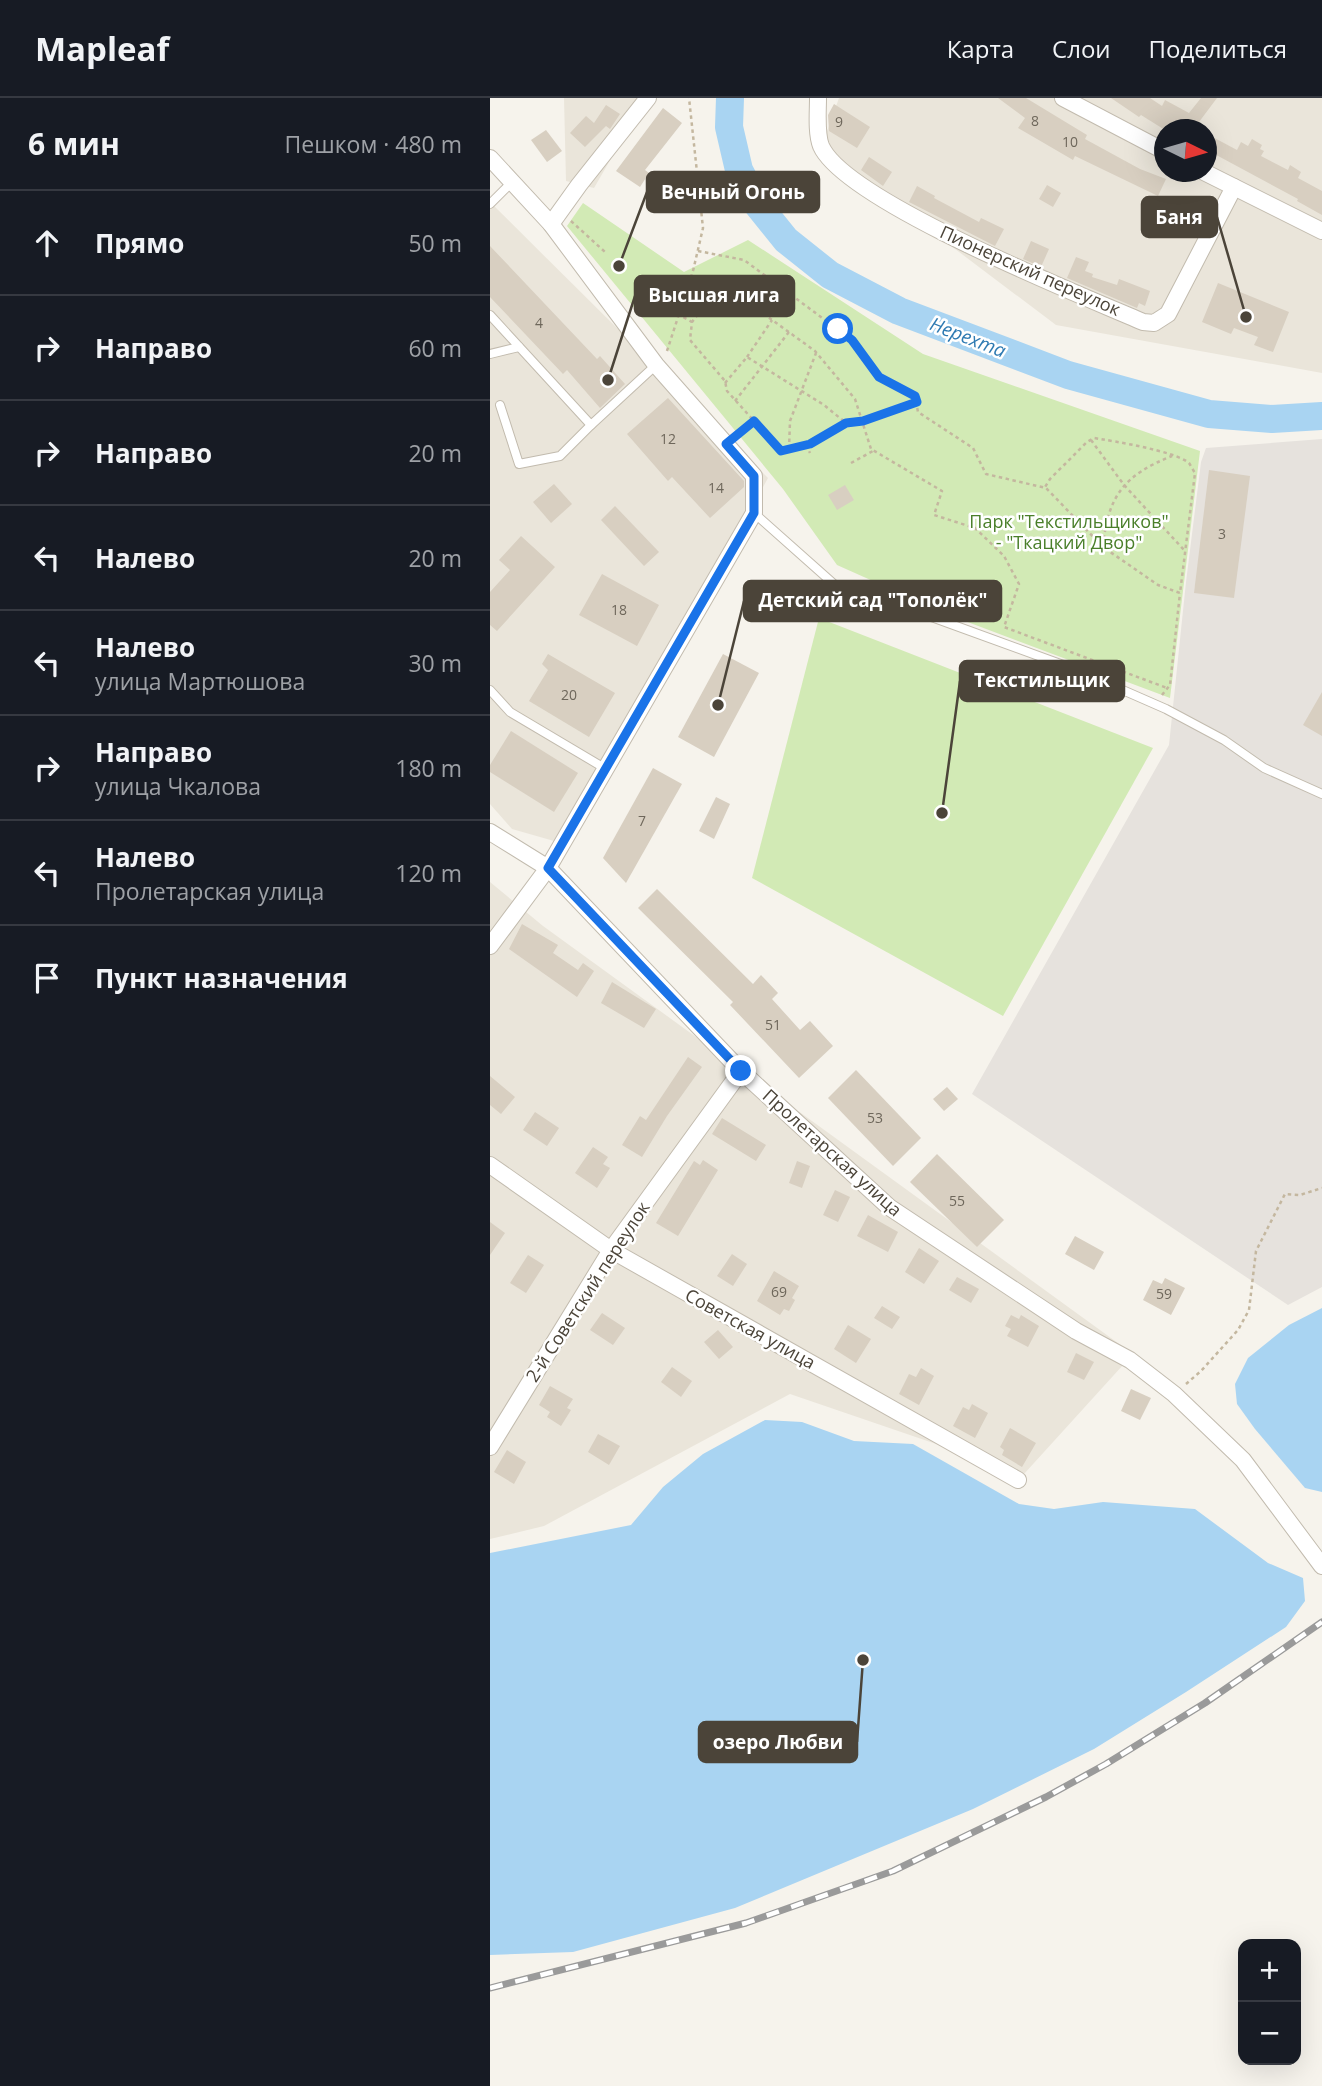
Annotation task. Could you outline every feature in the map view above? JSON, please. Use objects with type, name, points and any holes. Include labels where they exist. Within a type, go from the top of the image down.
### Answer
[{"type":"street","points":[[551,224],[648,98]]},
{"type":"street","name":"Пионерский переулок","points":[[818,98],[821,145],[832,162],[854,180],[928,225],[1143,323],[1154,323],[1168,314],[1234,187]]},
{"type":"street","points":[[1063,98],[1154,146]]},
{"type":"street","points":[[490,158],[551,224],[656,365],[754,476],[754,513],[548,868],[490,946]]},
{"type":"street","points":[[1217,178],[1322,231]]},
{"type":"street","name":"Пролетарская улица","points":[[490,832],[548,868],[741,1071],[889,1207],[1076,1331],[1130,1360],[1174,1394],[1243,1460],[1322,1566]]},
{"type":"street","name":"2-й Советский переулок","points":[[490,1447],[611,1250],[741,1071]]},
{"type":"street","name":"Советская улица","points":[[490,1165],[611,1250],[1018,1480]]},
{"type":"lane","points":[[490,204],[512,182]]},
{"type":"lane","points":[[490,316],[591,425]]},
{"type":"lane","points":[[490,354],[519,347]]},
{"type":"lane","points":[[500,405],[519,464],[560,456],[656,365]]},
{"type":"lane","points":[[754,513],[835,585],[904,607],[1077,670],[1154,704],[1224,740],[1264,768],[1322,794]]},
{"type":"lane","points":[[490,690],[510,712],[606,769]]},
{"type":"path","points":[[656,365],[665,357],[694,271],[703,228],[690,98]]},
{"type":"path","points":[[579,228],[606,252]]},
{"type":"path","points":[[698,251],[744,260],[852,340],[879,377],[915,396],[918,412],[972,448],[986,474],[1045,487],[1103,547],[1158,585],[1180,593]]},
{"type":"path","points":[[917,402],[863,421],[846,423],[806,445],[781,451],[727,391],[725,383],[690,340],[692,322],[713,295],[739,296],[789,332],[816,353],[855,399],[863,421],[873,451],[942,491],[934,515],[975,528],[1004,556],[1020,583],[1004,627],[1167,688]]},
{"type":"path","points":[[666,307],[692,322]]},
{"type":"path","points":[[725,383],[772,320]]},
{"type":"path","points":[[736,401],[789,332]]},
{"type":"path","points":[[789,449],[790,421],[816,353]]},
{"type":"path","points":[[747,357],[841,416],[846,423]]},
{"type":"path","points":[[726,444],[754,421]]},
{"type":"path","points":[[1045,487],[1050,479],[1094,438],[1172,456],[1190,464],[1195,473],[1170,685],[1154,704]]},
{"type":"path","points":[[1091,440],[1124,485],[1185,551]]},
{"type":"path","points":[[806,445],[810,453]]},
{"type":"path","points":[[851,463],[873,451]]},
{"type":"path","points":[[1103,547],[1108,514],[1113,500],[1124,485],[1159,461],[1172,456]]},
{"type":"path","points":[[1174,1394],[1201,1371],[1238,1330],[1249,1310],[1256,1251],[1285,1194],[1300,1195],[1322,1188]]},
{"type":"shaded area","points":[[564,98],[646,98],[594,188],[566,181]]},
{"type":"shaded area","points":[[839,98],[1322,98],[1322,373],[1056,325],[821,148]]},
{"type":"shaded area","points":[[490,202],[768,478],[568,845],[512,829],[490,804]]},
{"type":"shaded area","points":[[1322,439],[1322,1287],[1288,1305],[972,1094],[1169,745],[1186,582],[1201,462],[1206,448]]},
{"type":"shaded area","points":[[490,882],[543,926],[1133,1354],[1024,1474],[790,1394],[544,1526],[490,1539]]},
{"type":"green space","name":"Парк \"Текстильщиков\" - \"Ткацкий Двор\"","points":[[583,203],[684,272],[748,240],[923,354],[1200,451],[1170,698],[949,615],[837,565],[783,489],[567,226]]},
{"type":"green space","points":[[819,618],[1153,748],[1003,1016],[752,878]]},
{"type":"water","points":[[1322,1308],[1322,1492],[1305,1488],[1255,1429],[1237,1404],[1235,1384],[1248,1358],[1289,1325]]},
{"type":"water","points":[[765,1420],[802,1422],[854,1441],[913,1444],[1019,1504],[1054,1509],[1103,1502],[1195,1509],[1268,1563],[1303,1578],[1305,1601],[1286,1627],[1186,1692],[1094,1749],[973,1809],[735,1908],[573,1952],[490,1955],[490,1553],[631,1525],[663,1487],[703,1454]]},
{"type":"building","points":[[998,98],[1026,98],[1087,135],[1085,139],[1154,174],[1154,182],[1165,182],[1158,196],[1075,156],[1073,160],[1018,128],[1025,118]]},
{"type":"building","points":[[1111,98],[1150,98],[1162,106],[1165,100],[1189,113],[1201,98],[1217,98],[1201,119],[1154,119],[1154,123],[1141,115],[1139,117]]},
{"type":"building","points":[[834,104],[870,127],[857,148],[829,131],[828,115]]},
{"type":"building","points":[[606,105],[620,114],[610,129],[606,126],[585,147],[570,133],[586,116],[594,123]]},
{"type":"building","points":[[663,108],[682,123],[645,170],[649,173],[640,187],[616,171]]},
{"type":"building","points":[[546,130],[562,151],[547,162],[531,140]]},
{"type":"building","points":[[1217,139],[1237,150],[1241,142],[1248,146],[1252,139],[1262,145],[1260,149],[1264,151],[1261,156],[1288,170],[1290,165],[1301,172],[1298,178],[1322,191],[1322,215],[1297,201],[1298,199],[1217,155]]},
{"type":"building","points":[[869,157],[892,172],[883,186],[861,170]]},
{"type":"building","points":[[1047,185],[1061,193],[1053,207],[1039,199]]},
{"type":"building","points":[[917,186],[979,222],[981,218],[1004,229],[995,246],[909,202]]},
{"type":"building","points":[[1199,197],[1213,204],[1202,225],[1188,218]]},
{"type":"building","points":[[1031,241],[1049,249],[1041,267],[1023,259]]},
{"type":"building","points":[[490,246],[597,359],[600,356],[625,384],[600,408],[567,370],[563,374],[490,297]]},
{"type":"building","points":[[1076,257],[1089,262],[1085,271],[1093,274],[1092,277],[1117,285],[1119,279],[1150,291],[1145,306],[1139,303],[1137,308],[1067,278]]},
{"type":"building","points":[[1218,283],[1289,312],[1273,352],[1254,345],[1258,337],[1234,328],[1231,334],[1202,322]]},
{"type":"building","points":[[668,398],[744,481],[744,487],[710,518],[672,477],[668,481],[627,434]]},
{"type":"building","points":[[1209,470],[1250,476],[1234,598],[1194,593]]},
{"type":"building","points":[[554,484],[572,504],[551,523],[533,502]]},
{"type":"building","points":[[845,485],[854,500],[837,510],[828,495]]},
{"type":"building","points":[[615,506],[659,552],[644,566],[601,520]]},
{"type":"building","points":[[521,536],[555,567],[497,631],[490,625],[490,592],[510,570],[499,560]]},
{"type":"building","points":[[602,574],[659,605],[637,646],[579,615]]},
{"type":"building","points":[[548,654],[615,693],[589,737],[529,701],[548,670],[542,664]]},
{"type":"building","points":[[723,654],[759,673],[714,757],[678,737]]},
{"type":"building","points":[[1322,692],[1322,736],[1303,725]]},
{"type":"building","points":[[511,731],[578,773],[554,812],[490,772],[490,765]]},
{"type":"building","points":[[653,768],[682,784],[626,883],[603,858]]},
{"type":"building","points":[[716,797],[730,804],[714,839],[699,831]]},
{"type":"building","points":[[657,889],[753,984],[761,975],[778,993],[772,999],[800,1030],[810,1021],[833,1046],[799,1078],[730,1005],[733,1002],[638,908]]},
{"type":"building","points":[[522,924],[558,945],[553,953],[578,970],[583,963],[594,971],[577,997],[509,949]]},
{"type":"building","points":[[612,982],[656,1009],[644,1028],[601,1003]]},
{"type":"building","points":[[688,1057],[702,1067],[642,1157],[622,1145],[640,1116],[646,1120]]},
{"type":"building","points":[[856,1070],[921,1138],[893,1166],[828,1098]]},
{"type":"building","points":[[490,1076],[515,1097],[501,1114],[490,1105]]},
{"type":"building","points":[[947,1087],[958,1099],[944,1111],[933,1099]]},
{"type":"building","points":[[535,1112],[559,1128],[547,1146],[523,1130]]},
{"type":"building","points":[[722,1118],[766,1145],[756,1161],[712,1134]]},
{"type":"building","points":[[593,1147],[608,1157],[603,1164],[610,1168],[597,1188],[575,1173]]},
{"type":"building","points":[[937,1154],[1004,1220],[977,1247],[910,1182]]},
{"type":"building","points":[[703,1160],[718,1170],[678,1236],[656,1223],[694,1161],[700,1165]]},
{"type":"building","points":[[797,1161],[810,1166],[802,1188],[789,1183]]},
{"type":"building","points":[[835,1190],[850,1197],[838,1222],[823,1215]]},
{"type":"building","points":[[868,1215],[898,1232],[888,1252],[857,1236]]},
{"type":"building","points":[[490,1222],[505,1233],[490,1255]]},
{"type":"building","points":[[1075,1236],[1104,1252],[1094,1270],[1065,1254]]},
{"type":"building","points":[[919,1248],[939,1261],[924,1284],[905,1272]]},
{"type":"building","points":[[732,1254],[747,1264],[733,1286],[717,1276]]},
{"type":"building","points":[[528,1255],[544,1265],[526,1293],[510,1283]]},
{"type":"building","points":[[774,1271],[799,1286],[789,1311],[784,1309],[780,1315],[757,1301]]},
{"type":"building","points":[[957,1277],[979,1289],[971,1303],[949,1290]]},
{"type":"building","points":[[1165,1278],[1185,1288],[1171,1315],[1143,1300],[1153,1280],[1162,1284]]},
{"type":"building","points":[[882,1306],[900,1317],[892,1329],[874,1318]]},
{"type":"building","points":[[602,1313],[625,1328],[613,1345],[590,1330]]},
{"type":"building","points":[[1011,1315],[1019,1319],[1021,1315],[1039,1326],[1028,1347],[1007,1336],[1011,1329],[1005,1326]]},
{"type":"building","points":[[848,1325],[871,1339],[856,1363],[834,1349]]},
{"type":"building","points":[[718,1330],[733,1347],[719,1359],[704,1342]]},
{"type":"building","points":[[1076,1353],[1094,1362],[1084,1380],[1067,1372]]},
{"type":"building","points":[[672,1367],[692,1381],[681,1397],[661,1382]]},
{"type":"building","points":[[921,1368],[934,1376],[919,1405],[899,1394],[909,1374],[916,1377]]},
{"type":"building","points":[[550,1386],[573,1399],[567,1408],[571,1410],[561,1426],[547,1417],[550,1412],[539,1405]]},
{"type":"building","points":[[1131,1389],[1151,1398],[1140,1420],[1121,1411]]},
{"type":"building","points":[[972,1404],[988,1413],[975,1438],[953,1426],[963,1407],[969,1410]]},
{"type":"building","points":[[1010,1428],[1036,1443],[1022,1467],[1002,1455],[1004,1450],[1000,1447]]},
{"type":"building","points":[[598,1434],[620,1446],[609,1465],[588,1452]]},
{"type":"building","points":[[507,1450],[526,1462],[514,1484],[494,1472]]},
{"type":"waterway","name":"Нерехта","points":[[730,98],[729,127],[739,170],[757,204],[786,240],[830,275],[899,311],[1068,375],[1209,414],[1272,419],[1322,416]]},
{"type":"railway","points":[[490,1988],[746,1923],[893,1871],[1046,1797],[1106,1764],[1205,1703],[1322,1622]]},
{"type":"place","name":"Вечный Огонь","points":[[619,266]]},
{"type":"place","name":"Баня","points":[[1246,317]]},
{"type":"place","name":"Высшая лига","points":[[608,380]]},
{"type":"place","name":"Детский сад \"Тополёк\"","points":[[718,705]]},
{"type":"place","name":"Текстильщик","points":[[942,813]]},
{"type":"place","name":"озеро Любви","points":[[863,1660]]},
{"type":"route","points":[[741,1071],[548,868],[754,513],[754,476],[726,444],[754,421],[781,451],[810,444],[846,423],[863,421],[917,402],[915,396],[879,377],[852,340],[838,329]]}]
